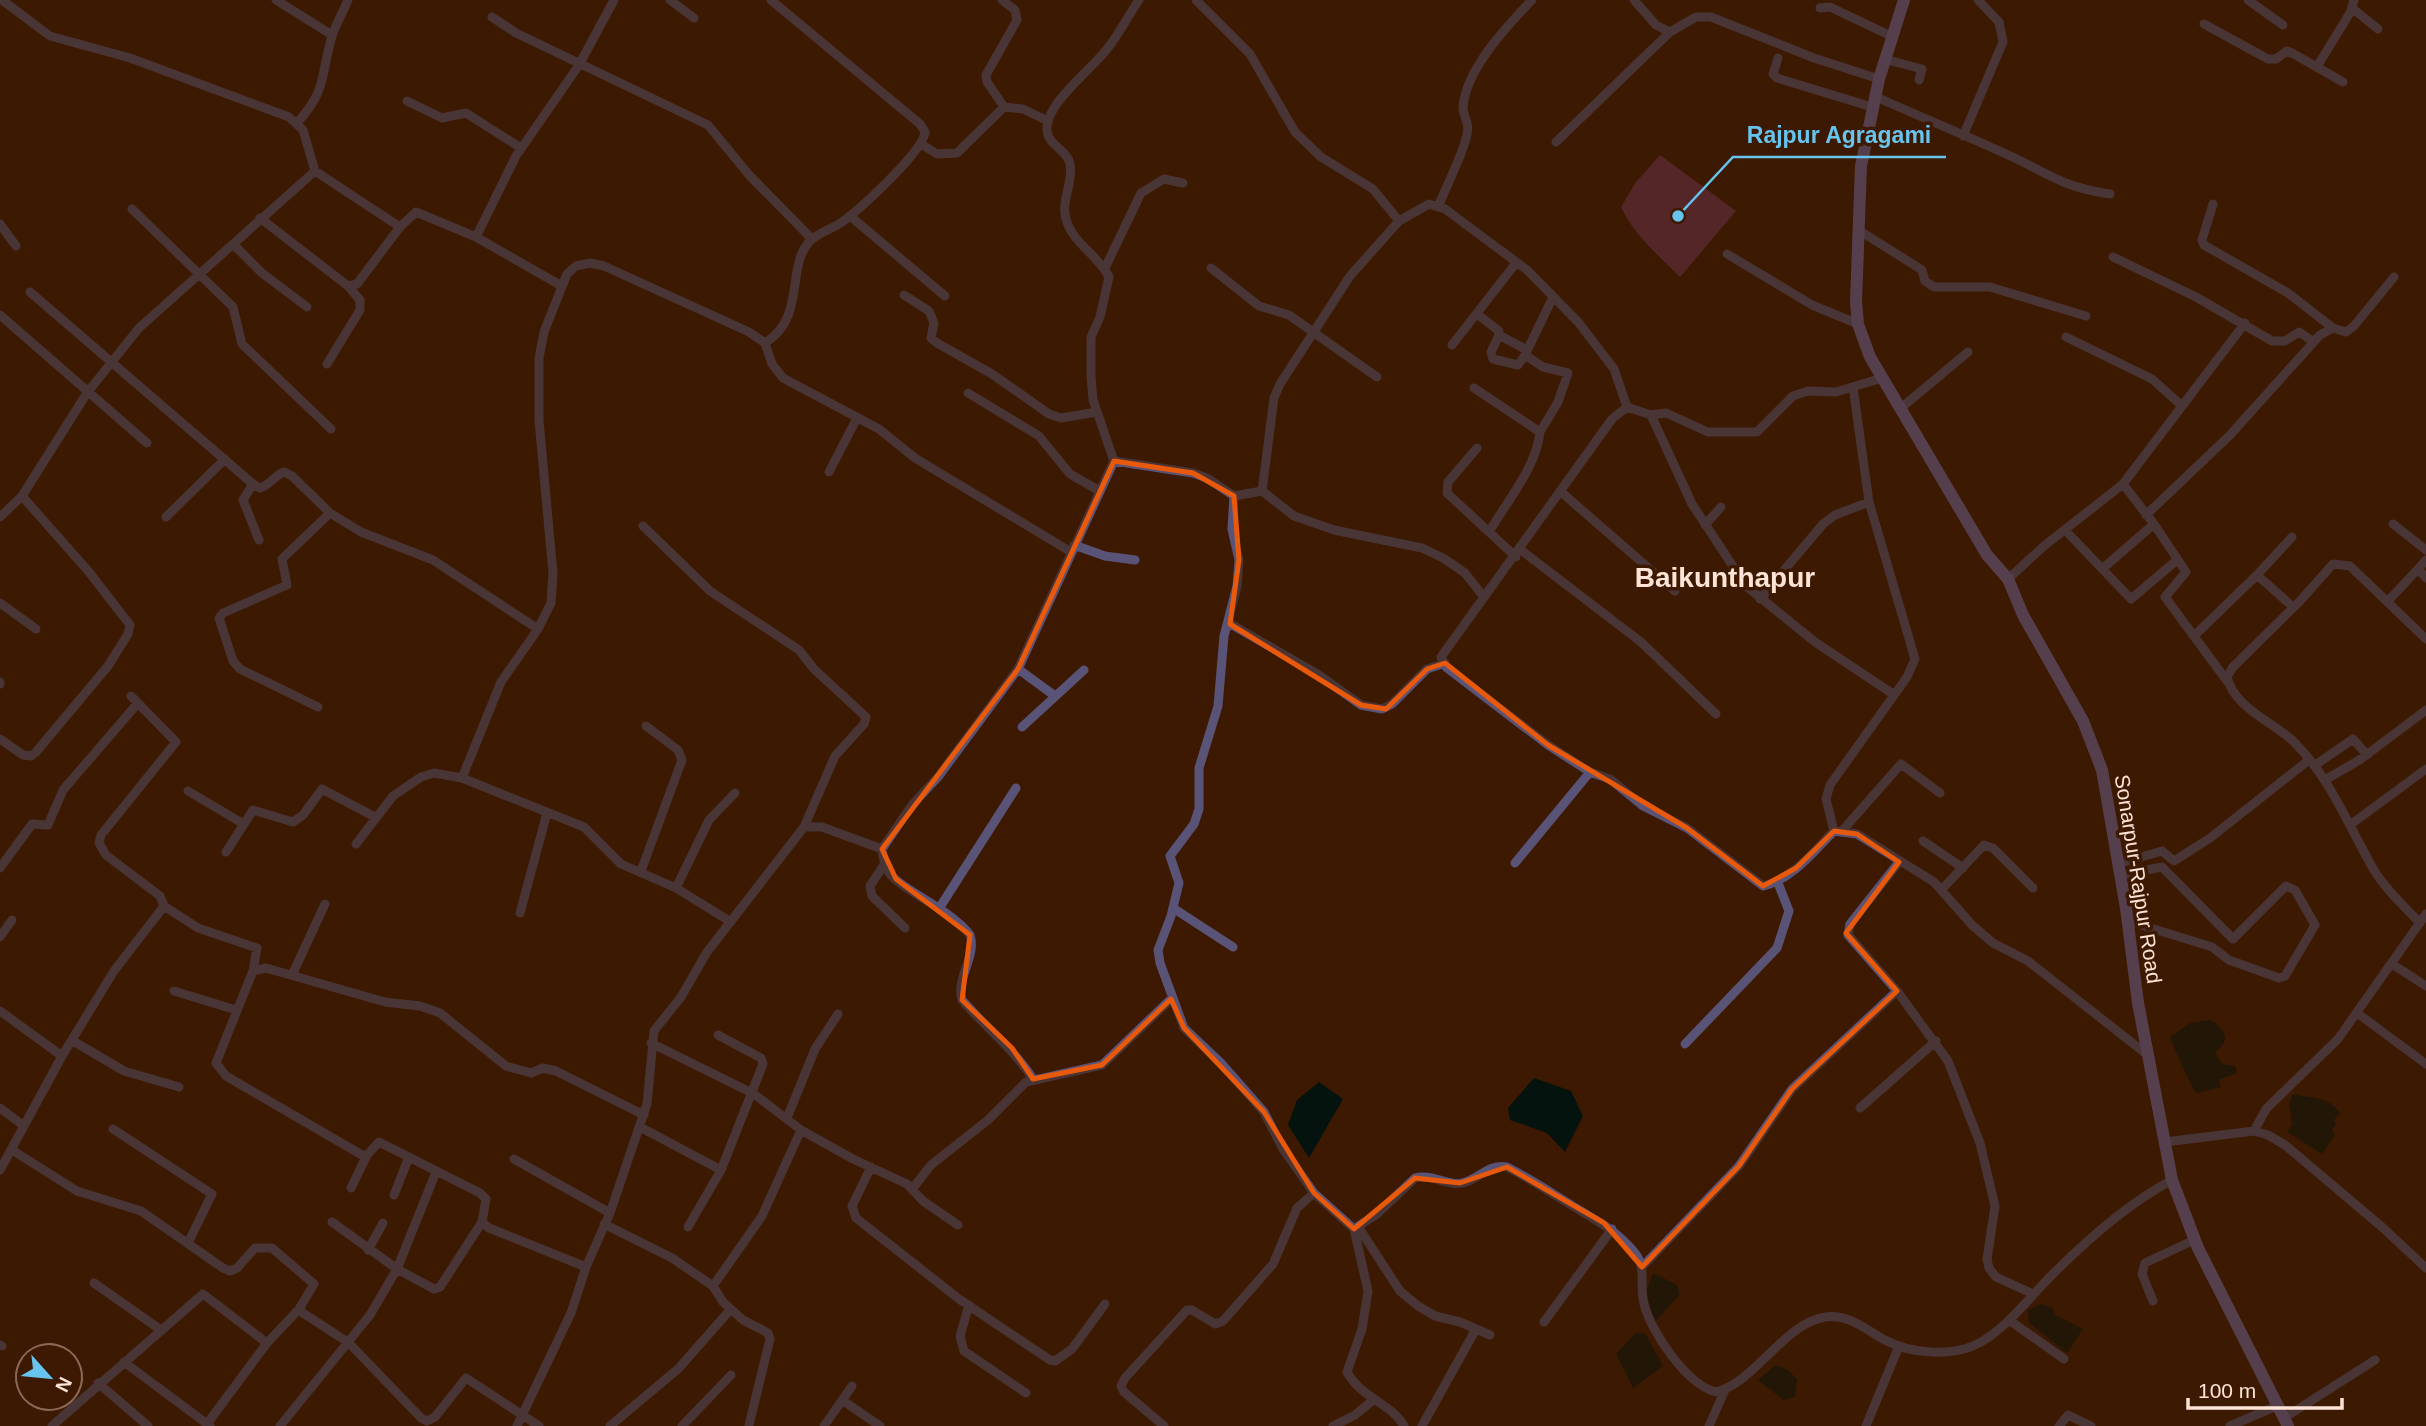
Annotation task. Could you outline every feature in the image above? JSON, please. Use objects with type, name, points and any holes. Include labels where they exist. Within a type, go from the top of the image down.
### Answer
[{"type":"main road","name":"Sonarpur-Rajpur Road","points":[[1904,0],[1878,79],[1861,166],[1856,302],[1858,324],[1882,378],[1987,555],[2008,579],[2023,615],[2083,721],[2102,770],[2128,921],[2138,1003],[2172,1180],[2194,1240],[2286,1422]]},
{"type":"street","points":[[2,0],[50,36],[142,62],[279,111],[297,123],[308,141],[315,170],[400,227]]},
{"type":"street","points":[[276,0],[332,34]]},
{"type":"street","points":[[297,123],[315,102],[320,91],[332,34],[348,0]]},
{"type":"street","points":[[476,237],[499,185],[521,148],[579,65],[614,0]]},
{"type":"street","points":[[670,0],[694,18]]},
{"type":"street","points":[[765,344],[775,334],[792,307],[800,260],[812,239],[850,216],[921,144],[925,132],[920,124],[771,0]]},
{"type":"street","points":[[1002,0],[1015,10],[1017,20],[986,75],[987,82],[1004,107],[1023,109],[1048,121]]},
{"type":"street","points":[[1033,1079],[1019,1063],[1012,1048],[962,1000],[960,991],[972,942],[967,930],[940,907],[887,871],[882,849],[912,805],[946,767],[1018,669],[1098,490],[1114,461],[1093,400],[1091,337],[1107,294],[1109,277],[1105,268],[1067,223],[1065,209],[1070,164],[1065,153],[1053,145],[1047,132],[1048,121],[1067,92],[1107,49],[1139,0]]},
{"type":"street","points":[[1196,0],[1250,54],[1295,132],[1321,157],[1373,189],[1399,221]]},
{"type":"street","points":[[1438,206],[1465,142],[1469,123],[1463,109],[1467,94],[1488,49],[1532,0]]},
{"type":"street","points":[[1634,0],[1656,25],[1670,32]]},
{"type":"street","points":[[1963,136],[2003,43],[1999,22],[1978,0]]},
{"type":"street","points":[[2248,0],[2283,25]]},
{"type":"street","points":[[2318,65],[2353,4],[2378,29]]},
{"type":"street","points":[[1820,8],[1830,7],[1891,36]]},
{"type":"street","points":[[492,17],[516,33],[579,65],[708,125],[750,176],[812,239]]},
{"type":"street","points":[[1556,142],[1670,32],[1696,17],[1711,17],[1814,58],[1878,79]]},
{"type":"street","points":[[2204,23],[2268,58],[2276,59],[2287,51],[2318,65],[2343,82]]},
{"type":"street","points":[[1778,58],[1773,74],[1777,78],[1873,102],[2021,161],[2056,181],[2081,190],[2110,194]]},
{"type":"street","points":[[1884,59],[1917,65],[1922,69],[1919,80]]},
{"type":"street","points":[[407,101],[442,118],[466,113],[521,148]]},
{"type":"street","points":[[921,144],[937,154],[957,153],[1004,107]]},
{"type":"street","points":[[0,517],[22,496],[87,393],[139,328],[315,170]]},
{"type":"street","points":[[1105,268],[1141,193],[1164,179],[1183,183]]},
{"type":"street","points":[[1262,491],[1274,398],[1350,276],[1399,221],[1429,204],[1438,206],[1516,263],[1579,323],[1614,369],[1626,407]]},
{"type":"street","points":[[2213,204],[2202,240],[2204,245],[2288,293],[2333,328],[2346,332],[2354,326],[2394,277]]},
{"type":"street","points":[[132,209],[233,307],[242,344],[331,429]]},
{"type":"street","points":[[348,286],[357,284],[400,227],[416,212],[476,237],[560,285]]},
{"type":"street","points":[[850,216],[945,296]]},
{"type":"street","points":[[260,218],[348,286],[360,300],[360,310],[327,364]]},
{"type":"street","points":[[0,224],[16,246]]},
{"type":"street","points":[[1860,231],[1922,270],[1925,281],[1934,287],[1990,287],[2086,316]]},
{"type":"street","points":[[233,244],[262,273],[307,307]]},
{"type":"street","points":[[1727,254],[1812,305],[1858,324]]},
{"type":"street","points":[[2113,257],[2245,323],[2272,341],[2286,341],[2299,332],[2314,342]]},
{"type":"street","points":[[462,778],[501,682],[538,629],[551,603],[553,573],[539,421],[539,358],[544,332],[560,285],[576,266],[590,263],[604,266],[737,325],[765,344],[772,364],[783,378],[879,429],[915,458],[1073,549],[1135,560]]},
{"type":"street","points":[[1452,345],[1516,263]]},
{"type":"street","points":[[1212,268],[1259,306],[1279,309],[1377,377]]},
{"type":"street","points":[[30,292],[253,484],[260,488],[267,486],[276,475],[284,472],[292,476],[330,513],[361,531],[433,560],[538,629]]},
{"type":"street","points":[[904,295],[929,311],[934,323],[931,338],[937,343],[992,374],[1049,414],[1061,418],[1097,412]]},
{"type":"street","points":[[1499,335],[1491,352],[1493,359],[1518,365],[1553,297]]},
{"type":"street","points":[[1476,314],[1499,331],[1499,335],[1526,352],[1543,367],[1568,373],[1558,402],[1540,432],[1539,442],[1489,532]]},
{"type":"street","points":[[0,315],[147,443]]},
{"type":"street","points":[[2008,579],[2123,484],[2245,323]]},
{"type":"street","points":[[2147,516],[2230,435],[2314,342],[2333,328]]},
{"type":"street","points":[[2066,337],[2152,379],[2181,405]]},
{"type":"street","points":[[1901,408],[1968,352]]},
{"type":"street","points":[[1626,407],[1651,415],[1666,413],[1708,432],[1757,432],[1793,396],[1808,391],[1836,392],[1882,378]]},
{"type":"street","points":[[1838,831],[1826,799],[1830,785],[1907,677],[1915,659],[1869,502],[1853,387]]},
{"type":"street","points":[[1474,388],[1540,432]]},
{"type":"street","points":[[968,393],[1039,436],[1070,474],[1098,490]]},
{"type":"street","points":[[1626,407],[1612,419],[1519,553],[1483,596],[1478,610],[1441,657],[1447,668],[1548,745],[1590,772],[1610,779],[1643,806],[1687,828],[1763,887],[1778,883],[1838,831],[1901,764],[1940,793]]},
{"type":"street","points":[[1651,415],[1680,482],[1734,571],[1760,599],[1815,642],[1893,694]]},
{"type":"street","points":[[829,472],[857,418]]},
{"type":"street","points":[[1477,449],[1448,482],[1445,489],[1452,500],[1489,532],[1641,642],[1716,714]]},
{"type":"street","points":[[166,517],[225,459]]},
{"type":"street","points":[[1114,461],[1193,473],[1208,478],[1234,496],[1262,491],[1294,516],[1334,530],[1422,548],[1465,573],[1483,596]]},
{"type":"street","points":[[253,484],[243,500],[259,541]]},
{"type":"street","points":[[2123,484],[2186,572],[2165,597],[2249,708],[2295,743],[2325,780],[2385,887],[2420,923]]},
{"type":"street","points":[[1560,491],[1675,591]]},
{"type":"street","points":[[0,739],[23,755],[31,756],[36,752],[78,698],[108,666],[128,634],[130,625],[89,572],[22,496]]},
{"type":"street","points":[[1234,496],[1232,529],[1239,560],[1229,623],[1224,636],[1218,706],[1199,768],[1199,809],[1194,824],[1170,856],[1178,883],[1173,908],[1158,950],[1162,975],[1184,1028],[1221,1063],[1264,1112],[1283,1149],[1314,1193],[1357,1229],[1400,1291],[1435,1317],[1490,1335]]},
{"type":"street","points":[[1760,599],[1823,524],[1835,515],[1869,502]]},
{"type":"street","points":[[1705,525],[1721,507]]},
{"type":"street","points":[[318,707],[240,669],[233,661],[219,618],[223,613],[287,585],[282,559],[330,513]]},
{"type":"street","points":[[2102,569],[2154,524]]},
{"type":"street","points":[[2393,524],[2426,550]]},
{"type":"street","points":[[517,1426],[572,1313],[586,1267],[610,1213],[640,1127],[649,1085],[654,1031],[731,922],[804,827],[835,756],[864,724],[866,717],[814,669],[799,650],[710,591],[643,526]]},
{"type":"street","points":[[2066,530],[2131,599],[2177,560]]},
{"type":"street","points":[[2195,635],[2292,537]]},
{"type":"street","points":[[2389,600],[2426,560]]},
{"type":"street","points":[[2229,684],[2227,677],[2233,667],[2333,564],[2350,566],[2389,600],[2426,639]]},
{"type":"street","points":[[2418,569],[2426,578]]},
{"type":"street","points":[[2257,575],[2293,607]]},
{"type":"street","points":[[0,603],[36,629]]},
{"type":"street","points":[[1229,623],[1319,675],[1361,705],[1382,709],[1392,704],[1427,669],[1444,663]]},
{"type":"street","points":[[1018,669],[1055,696]]},
{"type":"street","points":[[1022,727],[1084,670]]},
{"type":"street","points":[[0,868],[32,824],[48,825],[63,790],[134,699],[176,742],[101,835],[99,843],[106,855],[160,896],[164,906],[198,928],[257,948],[253,971],[216,1063],[219,1070],[351,1150],[367,1155]]},
{"type":"street","points":[[2325,780],[2367,755],[2426,710]]},
{"type":"street","points":[[641,871],[682,760],[678,750],[646,726]]},
{"type":"street","points":[[2118,870],[2162,850],[2174,861],[2210,838],[2311,763],[2353,738],[2367,755]]},
{"type":"street","points":[[2350,825],[2426,769]]},
{"type":"street","points":[[1515,863],[1590,772]]},
{"type":"street","points":[[356,844],[393,796],[421,777],[434,773],[462,778],[584,827],[613,859],[676,888],[731,922]]},
{"type":"street","points":[[940,907],[1016,788]]},
{"type":"street","points":[[226,852],[242,823],[253,810],[293,822],[298,820],[322,789],[375,817]]},
{"type":"street","points":[[188,791],[242,823]]},
{"type":"street","points":[[676,888],[709,820],[735,793]]},
{"type":"street","points":[[520,913],[547,813]]},
{"type":"street","points":[[804,827],[822,827],[882,849]]},
{"type":"street","points":[[1838,831],[1857,834],[1942,889],[1972,925],[1993,943],[2028,961],[2149,1056]]},
{"type":"street","points":[[1923,841],[1963,867]]},
{"type":"street","points":[[1942,889],[1984,845],[1989,845],[2033,888]]},
{"type":"street","points":[[1899,862],[1848,930],[1851,942],[1897,991],[1948,1061],[1980,1143],[1994,1206],[1987,1259],[1989,1268],[1996,1277],[2033,1293]]},
{"type":"street","points":[[885,863],[870,886],[872,896],[905,928]]},
{"type":"street","points":[[2118,870],[2162,867],[2233,939],[2286,886],[2295,890],[2315,925],[2285,976],[2279,978],[2229,960],[2212,947],[2128,921]]},
{"type":"street","points":[[1685,1044],[1777,948],[1789,911],[1778,883]]},
{"type":"street","points":[[293,973],[325,904]]},
{"type":"street","points":[[0,1170],[62,1056],[114,971],[164,906]]},
{"type":"street","points":[[1173,908],[1233,947]]},
{"type":"street","points":[[2254,1131],[2266,1109],[2322,1057],[2357,1013],[2426,914]]},
{"type":"street","points":[[0,937],[12,920]]},
{"type":"street","points":[[2392,964],[2426,986]]},
{"type":"street","points":[[253,971],[266,968],[293,973],[385,1002],[420,1006],[440,1013],[506,1066],[531,1073],[543,1068],[556,1071],[644,1115]]},
{"type":"street","points":[[174,991],[236,1010]]},
{"type":"street","points":[[1642,1267],[1739,1166],[1792,1089],[1897,991]]},
{"type":"street","points":[[913,1188],[931,1165],[979,1128],[1020,1087],[1033,1079],[1102,1065],[1171,999]]},
{"type":"street","points":[[0,1011],[62,1056]]},
{"type":"street","points":[[2357,1013],[2426,1065]]},
{"type":"street","points":[[787,1118],[815,1049],[838,1014]]},
{"type":"street","points":[[688,1227],[721,1170],[754,1094],[763,1064],[761,1058],[718,1035]]},
{"type":"street","points":[[73,1041],[124,1071],[179,1087]]},
{"type":"street","points":[[1860,1108],[1936,1041]]},
{"type":"street","points":[[651,1043],[754,1094],[801,1130],[913,1188],[923,1201],[958,1225]]},
{"type":"street","points":[[0,1108],[24,1126]]},
{"type":"street","points":[[640,1127],[721,1170]]},
{"type":"street","points":[[113,1129],[212,1194],[188,1242]]},
{"type":"street","points":[[713,1286],[762,1216],[801,1130]]},
{"type":"street","points":[[2165,1142],[2222,1138],[2254,1131],[2268,1135],[2285,1145],[2426,1268]]},
{"type":"street","points":[[332,1222],[397,1269],[428,1287],[440,1287],[482,1222],[486,1199],[480,1193],[379,1142],[367,1155],[351,1188]]},
{"type":"street","points":[[12,1150],[76,1191],[141,1211],[230,1271],[237,1268],[261,1245],[272,1248],[314,1284],[299,1309],[267,1343],[209,1425],[124,1362]]},
{"type":"street","points":[[394,1195],[409,1157]]},
{"type":"street","points":[[513,1159],[610,1213]]},
{"type":"street","points":[[1357,1229],[1415,1178],[1422,1176],[1451,1183],[1466,1182],[1498,1166],[1515,1171],[1612,1229],[1635,1253],[1642,1267],[1644,1305],[1661,1339],[1697,1382],[1710,1391],[1725,1390]]},
{"type":"street","points":[[871,1167],[852,1206],[852,1213],[969,1305],[1055,1361],[1072,1349],[1105,1304]]},
{"type":"street","points":[[280,1426],[370,1315],[397,1269],[436,1172]]},
{"type":"street","points":[[1709,1426],[1725,1390],[1788,1339],[1825,1317],[1846,1319],[1899,1346],[1933,1351],[1963,1349],[1980,1343],[2009,1320],[2033,1293],[2141,1196],[2172,1180]]},
{"type":"street","points":[[1164,1426],[1124,1392],[1121,1387],[1125,1378],[1187,1310],[1192,1310],[1215,1324],[1223,1321],[1273,1264],[1297,1208],[1314,1193]]},
{"type":"street","points":[[482,1222],[489,1228],[586,1267]]},
{"type":"street","points":[[368,1250],[383,1223]]},
{"type":"street","points":[[604,1224],[672,1258],[713,1286],[731,1309],[768,1333],[770,1339],[748,1426],[755,1426]]},
{"type":"street","points":[[1357,1229],[1368,1291],[1362,1329],[1347,1371],[1363,1394],[1398,1417],[1404,1426]]},
{"type":"street","points":[[1544,1322],[1612,1229]]},
{"type":"street","points":[[2153,1301],[2142,1274],[2145,1263],[2194,1240]]},
{"type":"street","points":[[94,1283],[161,1330]]},
{"type":"street","points":[[52,1426],[202,1294],[267,1343]]},
{"type":"street","points":[[969,1305],[960,1336],[964,1351],[1026,1393]]},
{"type":"street","points":[[299,1309],[349,1343],[427,1421],[435,1417],[466,1378],[524,1414],[538,1426]]},
{"type":"street","points":[[610,1426],[678,1369],[731,1309]]},
{"type":"street","points":[[2009,1320],[2064,1359]]},
{"type":"street","points":[[1422,1426],[1476,1329]]},
{"type":"street","points":[[1866,1426],[1899,1346]]},
{"type":"street","points":[[2286,1422],[2375,1360]]},
{"type":"street","points":[[682,1426],[731,1375]]},
{"type":"street","points":[[98,1383],[148,1426]]},
{"type":"street","points":[[824,1426],[852,1386]]},
{"type":"street","points":[[842,1400],[880,1426]]},
{"type":"street","points":[[1333,1426],[1356,1415],[1372,1401]]},
{"type":"street","points":[[2230,1426],[2279,1405]]},
{"type":"street","points":[[2059,1426],[2068,1415],[2091,1426]]},
{"type":"highlighted area","points":[[1114,461],[1193,473],[1234,496],[1239,560],[1230,624],[1361,705],[1386,709],[1427,669],[1445,663],[1548,745],[1687,828],[1763,886],[1796,868],[1834,831],[1857,834],[1899,862],[1846,933],[1897,991],[1792,1089],[1739,1166],[1642,1267],[1604,1223],[1507,1167],[1460,1183],[1415,1178],[1354,1229],[1314,1193],[1264,1112],[1184,1028],[1171,999],[1102,1065],[1033,1079],[1012,1048],[962,1000],[970,935],[896,879],[882,849],[1018,669]]},
{"type":"shaded area","points":[[1660,155],[1736,211],[1680,277],[1640,236],[1621,207],[1636,182]]},
{"type":"shaded area","points":[[2210,1020],[2219,1027],[2225,1037],[2225,1041],[2215,1053],[2222,1064],[2235,1066],[2237,1073],[2219,1080],[2221,1087],[2196,1093],[2170,1037],[2190,1023]]},
{"type":"shaded area","points":[[1534,1078],[1571,1091],[1583,1116],[1565,1152],[1547,1133],[1510,1120],[1508,1108]]},
{"type":"shaded area","points":[[1319,1082],[1343,1099],[1309,1158],[1288,1125],[1297,1100]]},
{"type":"shaded area","points":[[2293,1094],[2324,1100],[2340,1113],[2334,1120],[2336,1124],[2332,1130],[2335,1135],[2322,1154],[2287,1132],[2292,1124],[2289,1104]]},
{"type":"shaded area","points":[[1653,1273],[1677,1285],[1680,1294],[1655,1322],[1646,1292]]},
{"type":"shaded area","points":[[2041,1304],[2052,1308],[2055,1315],[2083,1329],[2067,1353],[2029,1323],[2028,1310]]},
{"type":"shaded area","points":[[1636,1333],[1645,1333],[1663,1366],[1633,1388],[1616,1354]]},
{"type":"shaded area","points":[[1776,1365],[1788,1370],[1797,1379],[1795,1397],[1784,1400],[1758,1380]]},
{"type":"place","name":"Rajpur Agragami","points":[[1678,216]]},
{"type":"district","name":"Baikunthapur","points":[[1725,577]]}]
